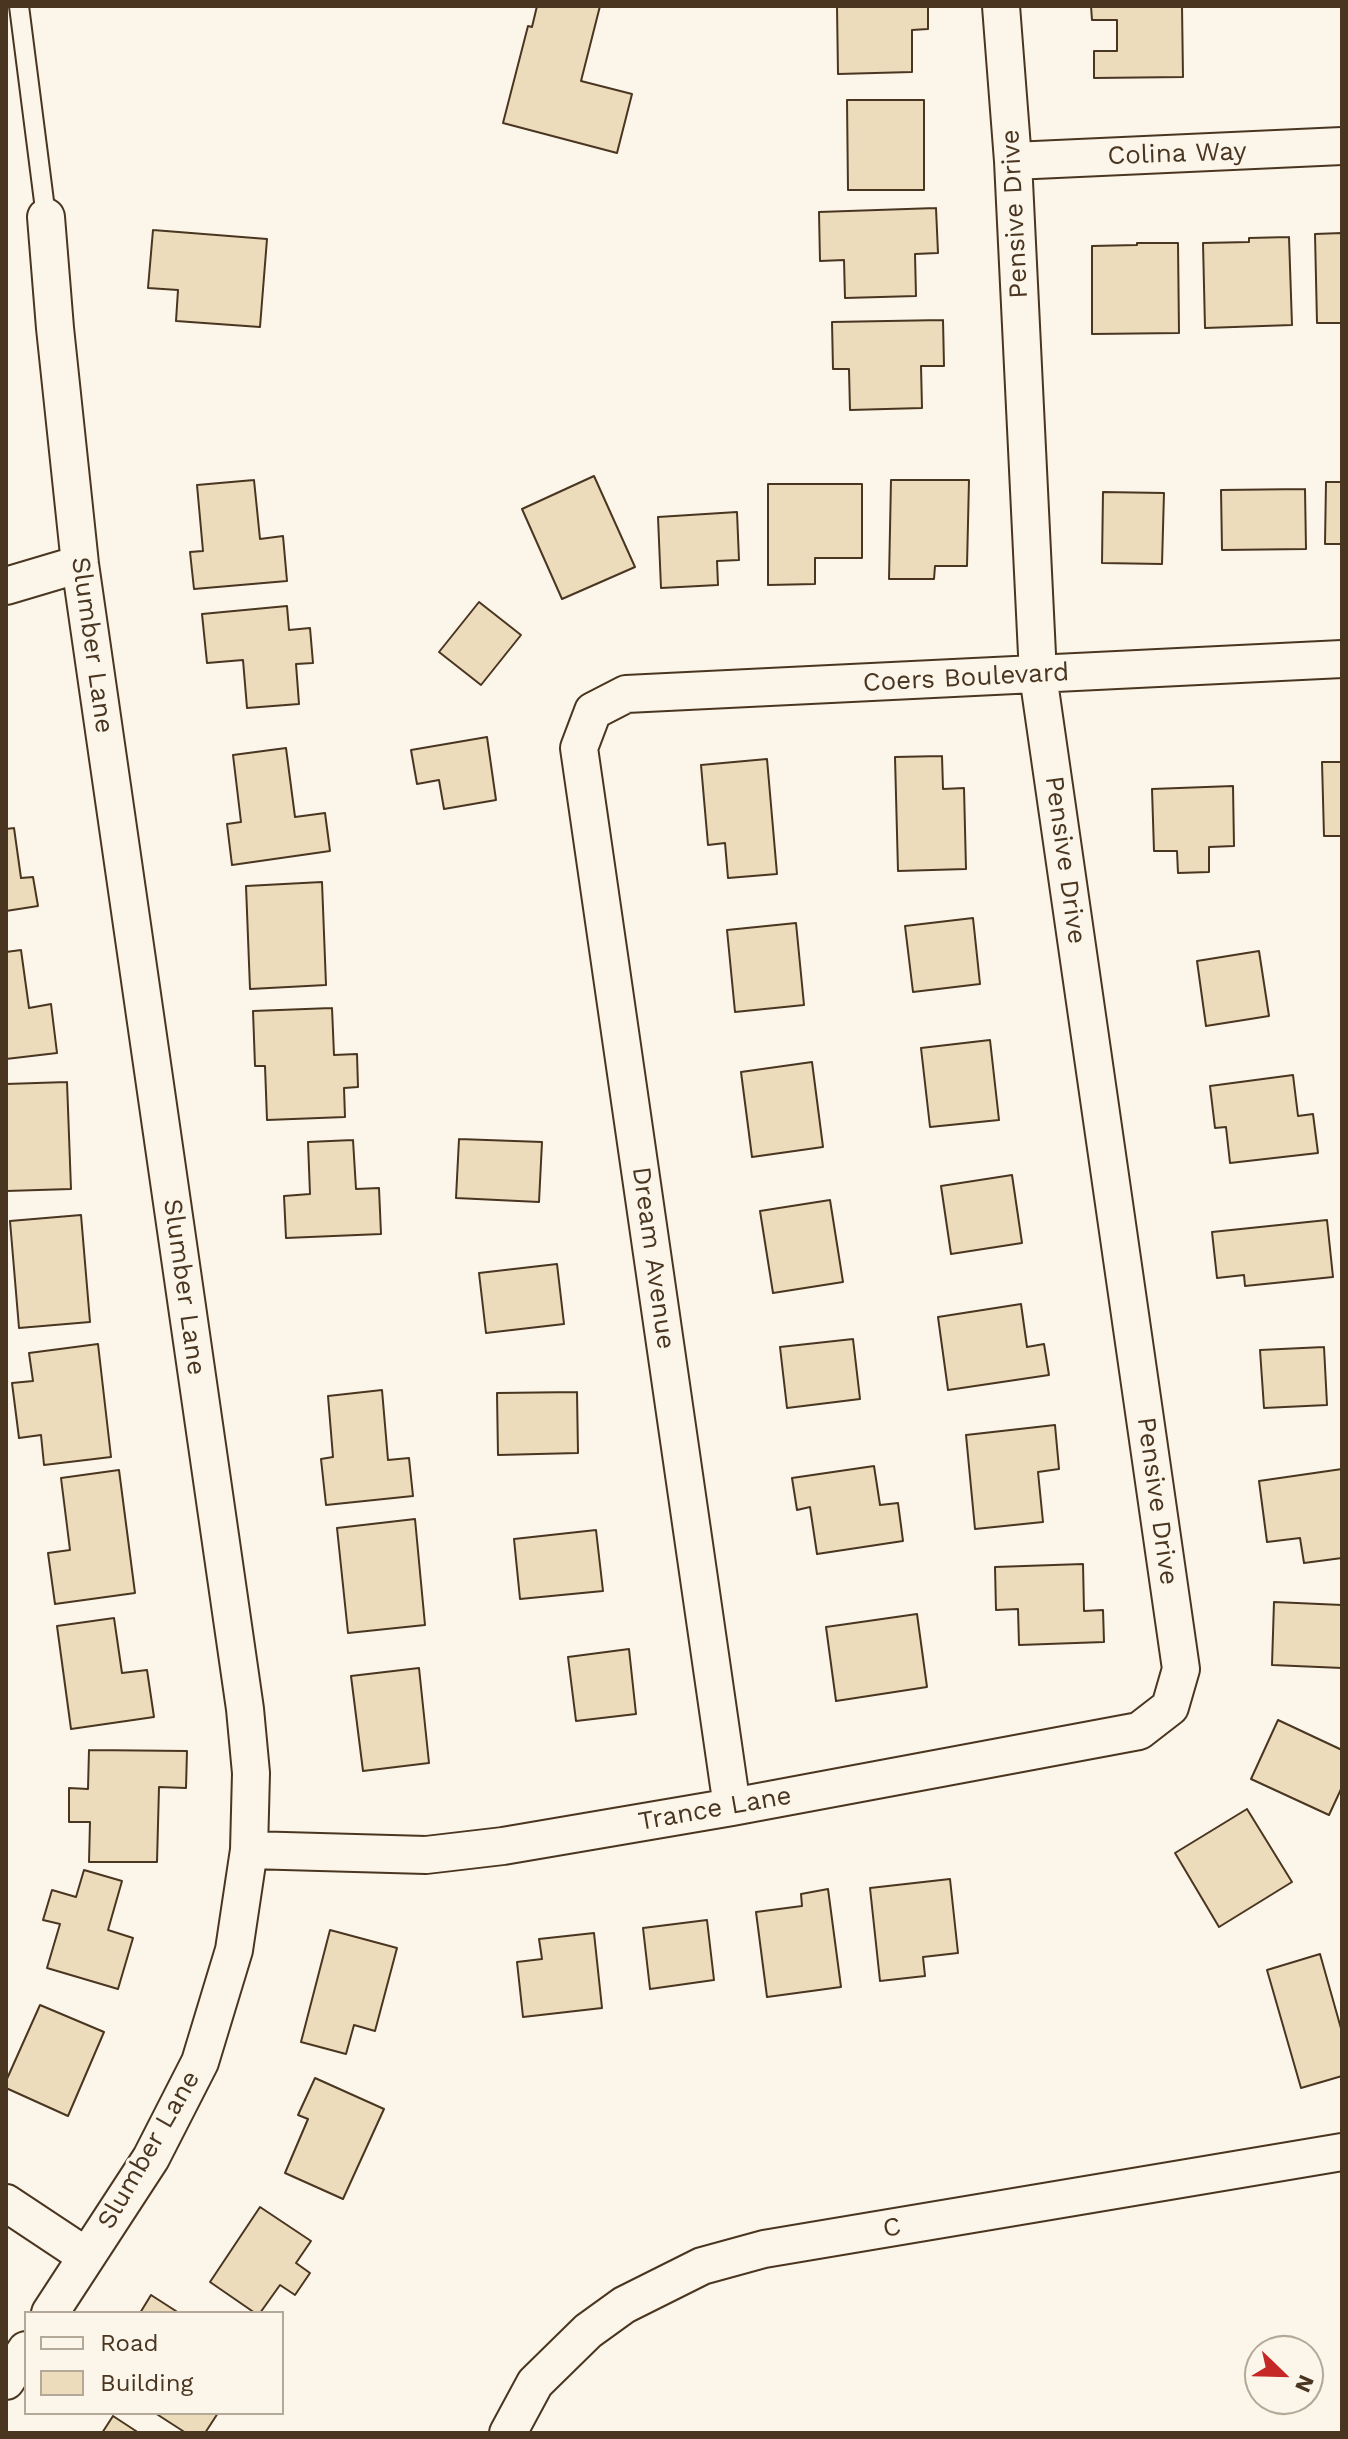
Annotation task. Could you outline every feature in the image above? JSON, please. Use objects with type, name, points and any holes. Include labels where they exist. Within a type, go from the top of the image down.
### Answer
[{"type":"street","name":"Pensive Drive","points":[[1001,6],[1013,161],[1038,675],[1181,1669],[1170,1707]]},
{"type":"street","name":"Colina Way","points":[[1013,161],[1342,146]]},
{"type":"street","name":"Slumber Lane","points":[[46,217],[80,564],[245,1709],[251,1773],[249,1850],[234,1950],[200,2062],[151,2158],[51,2311]]},
{"type":"street","points":[[6,586],[80,564]]},
{"type":"street","name":"Coers Boulevard","points":[[593,711],[626,694],[1342,659]]},
{"type":"street","name":"Dream Avenue","points":[[593,711],[579,748],[732,1807]]},
{"type":"street","name":"Trance Lane","points":[[249,1850],[426,1855],[503,1846],[1139,1731],[1170,1707]]},
{"type":"street","name":"C","points":[[508,2433],[535,2383],[588,2331],[624,2305],[702,2266],[764,2249],[1342,2152]]},
{"type":"street","points":[[6,2203],[86,2256]]},
{"type":"street","points":[[6,2381],[24,2353]]},
{"type":"lane","points":[[19,6],[46,217]]},
{"type":"building","points":[[537,6],[600,6],[581,81],[632,94],[617,153],[503,123],[528,26],[532,27]]},
{"type":"building","points":[[837,6],[928,6],[928,29],[912,30],[912,72],[838,74]]},
{"type":"building","points":[[1091,6],[1182,6],[1183,77],[1094,78],[1094,51],[1117,51],[1117,20],[1092,20]]},
{"type":"building","points":[[847,100],[924,100],[924,190],[848,190]]},
{"type":"building","points":[[936,208],[938,253],[915,254],[916,296],[845,298],[844,260],[820,261],[819,212]]},
{"type":"building","points":[[153,230],[267,239],[260,327],[176,321],[178,290],[148,288]]},
{"type":"building","points":[[1342,233],[1342,323],[1317,323],[1315,234]]},
{"type":"building","points":[[1289,237],[1292,325],[1205,328],[1203,243]]},
{"type":"building","points":[[1178,243],[1179,333],[1092,334],[1092,246]]},
{"type":"building","points":[[943,320],[944,366],[921,366],[922,408],[850,410],[849,369],[833,369],[832,322]]},
{"type":"building","points":[[594,476],[635,567],[562,599],[522,509]]},
{"type":"building","points":[[254,480],[260,539],[283,536],[287,581],[194,589],[190,552],[203,551],[197,485]]},
{"type":"building","points":[[891,480],[969,480],[967,566],[935,566],[934,579],[889,579]]},
{"type":"building","points":[[1326,482],[1342,482],[1342,544],[1325,544]]},
{"type":"building","points":[[768,484],[862,484],[862,558],[815,558],[815,584],[768,585]]},
{"type":"building","points":[[1305,489],[1306,549],[1222,550],[1221,490]]},
{"type":"building","points":[[1103,492],[1164,493],[1162,564],[1102,563]]},
{"type":"building","points":[[737,512],[739,560],[717,561],[718,585],[661,588],[658,517]]},
{"type":"building","points":[[479,602],[521,635],[481,685],[439,652]]},
{"type":"building","points":[[287,606],[289,630],[310,628],[313,663],[296,664],[299,704],[247,708],[243,660],[207,663],[202,614]]},
{"type":"building","points":[[487,737],[496,800],[444,809],[439,780],[417,784],[411,750]]},
{"type":"building","points":[[286,748],[295,817],[325,813],[330,851],[232,865],[227,824],[241,822],[233,755]]},
{"type":"building","points":[[942,756],[943,789],[964,788],[966,869],[898,871],[895,757]]},
{"type":"building","points":[[767,759],[777,874],[728,878],[725,843],[708,845],[701,765]]},
{"type":"building","points":[[1322,762],[1342,762],[1342,836],[1324,836]]},
{"type":"building","points":[[1233,786],[1234,846],[1209,847],[1209,872],[1178,873],[1177,851],[1154,851],[1152,789]]},
{"type":"building","points":[[14,828],[21,878],[33,877],[38,906],[6,911],[6,829]]},
{"type":"building","points":[[322,882],[326,985],[250,989],[246,886]]},
{"type":"building","points":[[973,918],[980,984],[913,992],[905,926]]},
{"type":"building","points":[[796,923],[804,1005],[735,1012],[727,930]]},
{"type":"building","points":[[21,950],[29,1008],[51,1004],[57,1053],[6,1059],[6,952]]},
{"type":"building","points":[[1259,951],[1269,1016],[1206,1026],[1197,961]]},
{"type":"building","points":[[332,1008],[334,1055],[357,1054],[358,1087],[344,1088],[345,1117],[267,1120],[265,1066],[255,1066],[253,1011]]},
{"type":"building","points":[[990,1040],[999,1120],[930,1127],[921,1048]]},
{"type":"building","points":[[812,1062],[823,1147],[752,1157],[741,1072]]},
{"type":"building","points":[[1293,1075],[1298,1116],[1313,1114],[1318,1153],[1230,1163],[1226,1127],[1215,1128],[1210,1086]]},
{"type":"building","points":[[67,1082],[71,1189],[6,1191],[6,1084]]},
{"type":"building","points":[[459,1139],[542,1142],[539,1202],[456,1198]]},
{"type":"building","points":[[353,1140],[356,1189],[379,1188],[381,1234],[286,1238],[284,1196],[310,1194],[308,1142]]},
{"type":"building","points":[[1012,1175],[1022,1243],[951,1254],[941,1186]]},
{"type":"building","points":[[830,1200],[843,1282],[773,1293],[760,1211]]},
{"type":"building","points":[[81,1215],[90,1322],[19,1328],[10,1221]]},
{"type":"building","points":[[1327,1220],[1333,1277],[1245,1286],[1244,1275],[1217,1278],[1212,1232]]},
{"type":"building","points":[[557,1264],[564,1324],[486,1333],[479,1273]]},
{"type":"building","points":[[1021,1304],[1027,1347],[1044,1344],[1049,1375],[948,1390],[938,1317]]},
{"type":"building","points":[[853,1339],[860,1399],[787,1408],[780,1347]]},
{"type":"building","points":[[98,1344],[111,1457],[44,1465],[41,1435],[19,1438],[12,1383],[33,1381],[29,1353]]},
{"type":"building","points":[[1324,1347],[1327,1405],[1264,1408],[1260,1350]]},
{"type":"building","points":[[382,1390],[388,1460],[409,1458],[413,1496],[326,1505],[321,1459],[333,1457],[328,1396]]},
{"type":"building","points":[[577,1392],[578,1453],[498,1455],[497,1393]]},
{"type":"building","points":[[1055,1425],[1059,1469],[1038,1472],[1043,1522],[975,1529],[966,1435]]},
{"type":"building","points":[[874,1466],[880,1505],[898,1503],[903,1541],[817,1554],[810,1507],[797,1510],[792,1478]]},
{"type":"building","points":[[1342,1469],[1342,1558],[1304,1563],[1300,1538],[1267,1542],[1259,1481]]},
{"type":"building","points":[[119,1470],[135,1593],[55,1604],[48,1553],[70,1550],[61,1478]]},
{"type":"building","points":[[415,1519],[425,1625],[348,1633],[337,1528]]},
{"type":"building","points":[[596,1530],[603,1591],[520,1599],[514,1539]]},
{"type":"building","points":[[1083,1564],[1084,1611],[1103,1610],[1104,1642],[1019,1645],[1018,1609],[996,1610],[995,1567]]},
{"type":"building","points":[[1274,1602],[1342,1605],[1342,1668],[1272,1665]]},
{"type":"building","points":[[917,1614],[927,1687],[836,1701],[826,1627]]},
{"type":"building","points":[[114,1618],[122,1673],[147,1670],[154,1717],[71,1729],[57,1626]]},
{"type":"building","points":[[629,1649],[636,1714],[576,1721],[568,1657]]},
{"type":"building","points":[[419,1668],[429,1763],[363,1771],[351,1676]]},
{"type":"building","points":[[1278,1720],[1342,1750],[1342,1787],[1329,1815],[1251,1779]]},
{"type":"building","points":[[89,1750],[187,1751],[186,1788],[159,1787],[157,1862],[89,1862],[90,1822],[69,1822],[69,1788],[88,1789]]},
{"type":"building","points":[[1247,1809],[1292,1882],[1219,1927],[1175,1853]]},
{"type":"building","points":[[84,1870],[122,1881],[108,1930],[133,1938],[118,1989],[47,1968],[60,1924],[43,1920],[52,1890],[76,1897]]},
{"type":"building","points":[[950,1879],[958,1953],[923,1957],[925,1976],[880,1981],[870,1888]]},
{"type":"building","points":[[828,1889],[841,1987],[767,1997],[756,1912],[802,1906],[801,1894]]},
{"type":"building","points":[[707,1920],[714,1980],[650,1989],[643,1928]]},
{"type":"building","points":[[330,1930],[397,1948],[375,2031],[354,2025],[346,2054],[301,2042]]},
{"type":"building","points":[[594,1933],[602,2008],[523,2017],[517,1962],[542,1959],[539,1939]]},
{"type":"building","points":[[1320,1954],[1342,2032],[1342,2076],[1301,2088],[1267,1970]]},
{"type":"building","points":[[40,2005],[104,2032],[68,2116],[6,2088],[6,2081]]},
{"type":"building","points":[[315,2078],[384,2109],[343,2199],[285,2173],[308,2119],[298,2115]]},
{"type":"building","points":[[260,2207],[311,2241],[296,2263],[310,2273],[295,2295],[280,2285],[261,2311],[252,2311],[210,2282]]},
{"type":"building","points":[[151,2295],[176,2311],[141,2311]]},
{"type":"building","points":[[158,2415],[217,2415],[205,2433],[186,2433]]},
{"type":"building","points":[[113,2416],[139,2433],[102,2433]]}]
